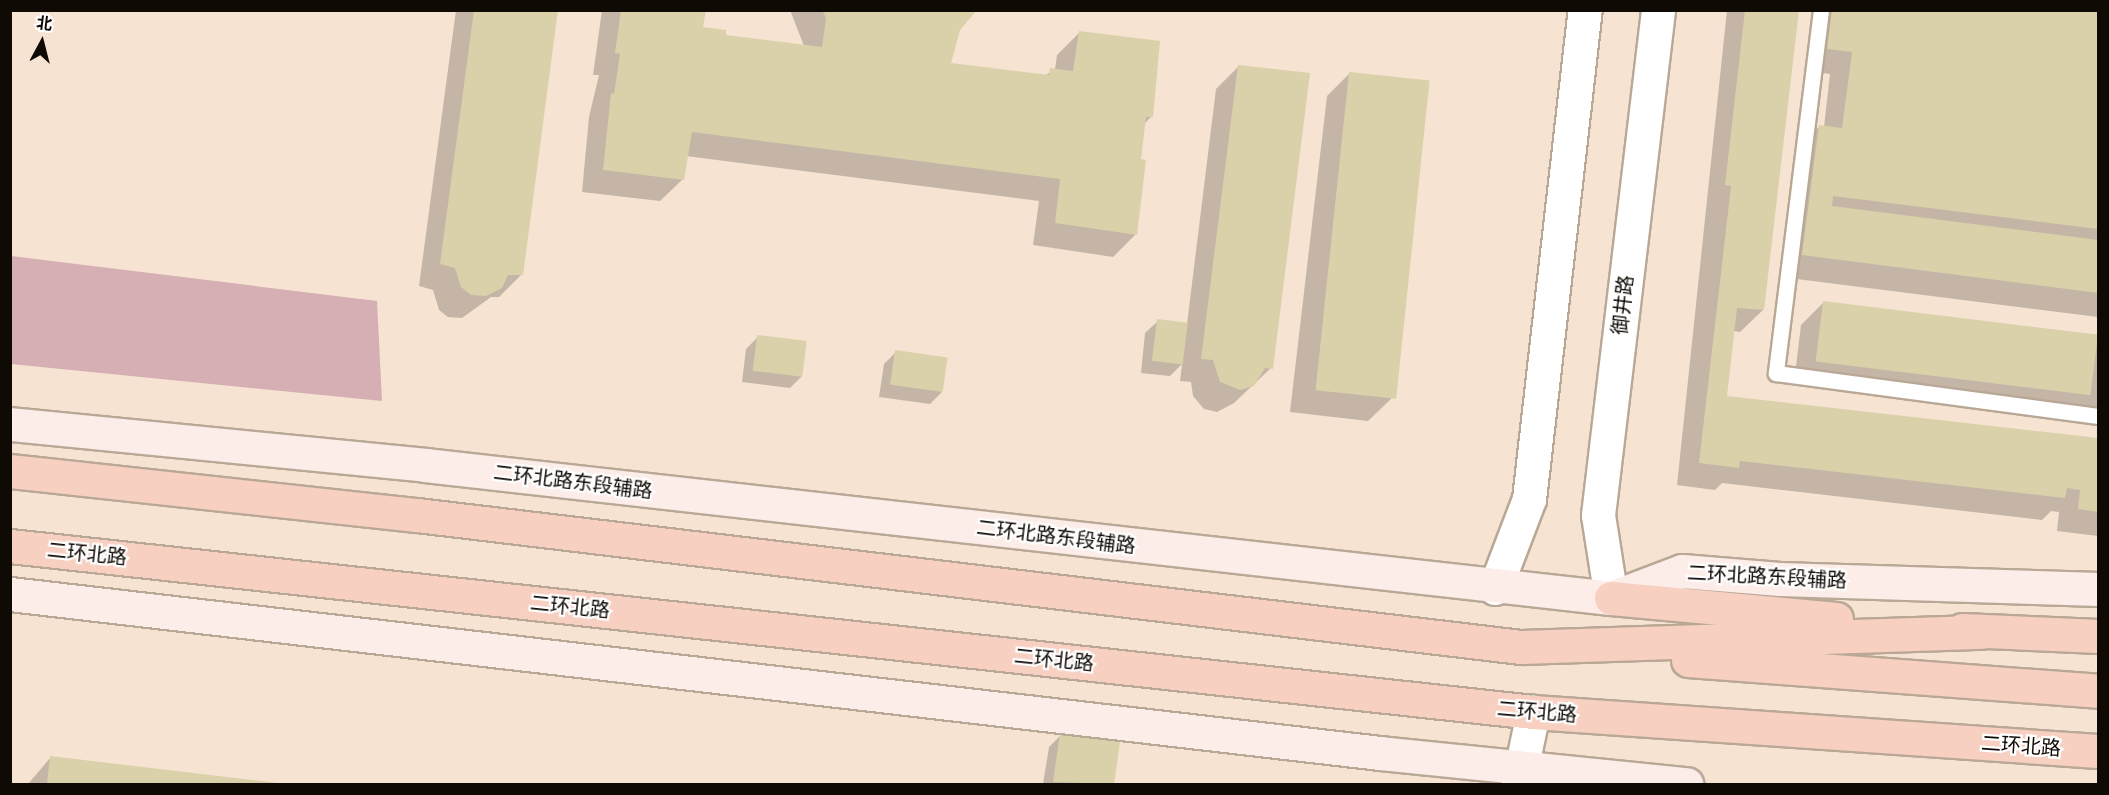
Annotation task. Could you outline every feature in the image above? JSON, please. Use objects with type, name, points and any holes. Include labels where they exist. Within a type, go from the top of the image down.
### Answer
[{"type":"highway","points":[[10,471],[429,517],[1521,647],[2098,691]]},
{"type":"highway","name":"二环北路","points":[[10,546],[1533,712],[2098,751]]},
{"type":"highway","points":[[1611,598],[1983,632],[2098,636]]},
{"type":"highway","points":[[1521,647],[1983,632]]},
{"type":"main road","name":"二环北路东段辅路","points":[[10,424],[425,465],[1495,588],[1611,598],[1683,571],[1780,579],[2098,589]]},
{"type":"main road","points":[[10,594],[1520,776],[1686,784]]},
{"type":"street","points":[[1495,588],[1529,499],[1585,10]]},
{"type":"street","name":"御井路","points":[[1611,598],[1598,515],[1658,10]]},
{"type":"street","points":[[1520,776],[1533,712]]},
{"type":"lane","points":[[1821,10],[1776,373],[2098,416]]},
{"type":"shaded area","points":[[11,256],[377,301],[382,401],[11,364]]},
{"type":"building","points":[[474,10],[558,10],[523,275],[508,275],[502,288],[486,296],[471,295],[461,287],[455,268],[440,264]]},
{"type":"building","points":[[621,10],[706,10],[703,27],[726,30],[726,35],[822,47],[826,18],[822,10],[977,10],[960,30],[951,63],[1049,75],[1050,68],[1073,71],[1079,31],[1160,41],[1153,117],[1146,117],[1141,159],[1146,160],[1137,235],[1055,223],[1060,179],[692,132],[684,180],[603,170],[611,93],[614,94],[620,54],[615,53]]},
{"type":"building","points":[[1745,10],[1799,10],[1764,310],[1737,308],[1727,396],[2098,438],[2098,512],[2078,509],[2080,490],[2067,488],[2065,498],[1740,461],[1739,468],[1699,463],[1731,186],[1725,185]]},
{"type":"building","points":[[1832,10],[2098,10],[2098,229],[1833,196],[1832,206],[2098,240],[2098,293],[1802,255],[1819,125],[1842,128],[1852,52],[1827,49]]},
{"type":"building","points":[[1238,65],[1310,73],[1273,369],[1265,368],[1254,386],[1240,390],[1220,382],[1213,360],[1201,359]]},
{"type":"building","points":[[1349,72],[1430,80],[1396,399],[1316,390]]},
{"type":"building","points":[[1823,301],[2098,335],[2091,395],[1816,362]]},
{"type":"building","points":[[1157,319],[1188,323],[1183,364],[1152,361]]},
{"type":"building","points":[[757,335],[807,341],[802,377],[753,371]]},
{"type":"building","points":[[895,350],[947,357],[943,392],[890,385]]},
{"type":"building","points":[[1060,733],[1120,742],[1114,784],[1053,782]]},
{"type":"building","points":[[50,756],[277,783],[277,784],[47,784]]}]
